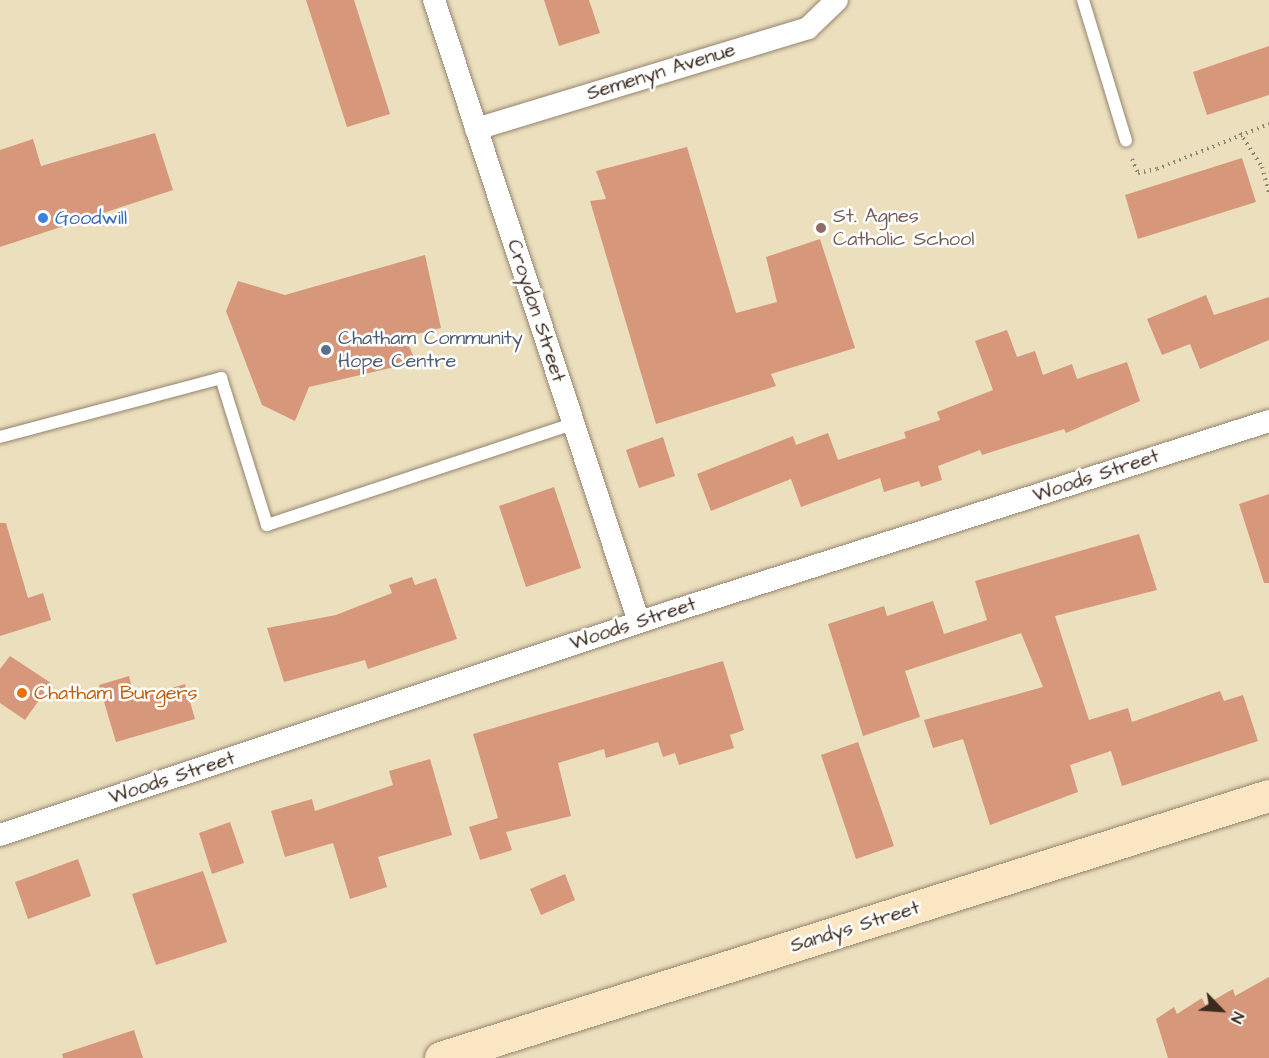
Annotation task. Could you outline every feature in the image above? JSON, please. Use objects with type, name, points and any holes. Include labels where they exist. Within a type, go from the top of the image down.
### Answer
[{"type":"street","name":"Croydon Street","points":[[434,0],[639,622]]},
{"type":"street","name":"Semenyn Avenue","points":[[476,129],[808,28],[837,0]]},
{"type":"street","name":"Woods Street","points":[[0,835],[639,622],[1269,421]]},
{"type":"street","name":"Sandys Street","points":[[441,1058],[1269,796]]},
{"type":"lane","points":[[1083,0],[1126,141]]},
{"type":"lane","points":[[0,437],[221,378],[267,525],[573,424]]},
{"type":"path","points":[[1126,141],[1138,173],[1269,124]]},
{"type":"path","points":[[1240,133],[1262,168],[1269,193]]},
{"type":"building","points":[[306,0],[354,0],[390,114],[347,127]]},
{"type":"building","points":[[544,0],[589,0],[600,33],[559,46]]},
{"type":"building","points":[[1269,46],[1269,95],[1207,115],[1193,72]]},
{"type":"building","name":"Goodwill","points":[[155,133],[173,190],[0,247],[0,150],[33,139],[41,166]]},
{"type":"building","points":[[687,147],[736,313],[777,302],[766,257],[820,239],[855,348],[771,374],[776,386],[656,424],[590,201],[606,199],[596,171]]},
{"type":"building","points":[[1242,158],[1256,202],[1138,239],[1125,195]]},
{"type":"building","name":"Chatham Community Hope Centre","points":[[425,255],[441,328],[405,337],[416,362],[309,387],[295,421],[262,405],[226,311],[238,281],[285,295]]},
{"type":"building","points":[[1206,295],[1214,315],[1269,297],[1269,340],[1200,369],[1190,344],[1162,355],[1147,319]]},
{"type":"building","points":[[1007,330],[1017,357],[1035,351],[1043,375],[1072,364],[1077,379],[1127,362],[1140,401],[1066,433],[1064,429],[982,455],[980,450],[938,466],[942,480],[921,487],[919,481],[884,492],[880,478],[801,507],[791,479],[711,511],[697,474],[793,436],[796,445],[828,433],[838,460],[906,438],[904,432],[940,420],[937,412],[993,390],[975,341]]},
{"type":"building","points":[[663,437],[675,476],[639,488],[626,450]]},
{"type":"building","points":[[554,487],[581,568],[526,587],[499,506]]},
{"type":"building","points":[[1269,494],[1269,583],[1264,583],[1239,504]]},
{"type":"building","points":[[0,523],[6,523],[28,598],[43,593],[51,620],[0,636]]},
{"type":"building","points":[[1139,534],[1157,590],[1055,616],[1089,720],[1128,708],[1132,722],[1220,691],[1224,701],[1243,695],[1258,741],[1122,786],[1111,751],[1070,765],[1078,792],[990,825],[963,739],[933,748],[924,720],[1043,687],[1021,633],[905,671],[920,717],[863,736],[828,624],[884,606],[887,616],[933,601],[944,634],[987,620],[975,581]]},
{"type":"building","points":[[412,577],[415,585],[436,578],[457,639],[368,669],[365,660],[284,682],[267,628],[336,615],[392,593],[389,585]]},
{"type":"building","name":"Chatham Burgers","points":[[10,656],[51,683],[25,720],[0,703],[0,669]]},
{"type":"building","points":[[723,661],[744,730],[730,735],[734,748],[679,765],[675,753],[663,757],[658,742],[606,758],[604,749],[558,763],[571,816],[506,832],[512,850],[480,860],[469,827],[498,818],[473,734]]},
{"type":"building","points":[[129,676],[135,699],[185,684],[195,719],[116,742],[99,685]]},
{"type":"building","points":[[858,742],[894,846],[856,859],[821,755]]},
{"type":"building","points":[[430,759],[452,835],[378,857],[387,887],[350,899],[333,843],[285,857],[271,811],[312,799],[315,811],[393,785],[389,771]]},
{"type":"building","points":[[230,822],[244,863],[212,874],[199,833]]},
{"type":"building","points":[[78,859],[91,896],[28,919],[15,882]]},
{"type":"building","points":[[203,871],[227,942],[156,965],[132,894]]},
{"type":"building","points":[[565,874],[575,900],[541,915],[530,889]]},
{"type":"building","points":[[1269,977],[1269,1058],[1168,1058],[1156,1019],[1174,1007],[1177,1014],[1202,998],[1205,1005],[1233,989],[1235,996]]},
{"type":"building","points":[[134,1030],[143,1058],[63,1058],[62,1054]]},
{"type":"place","name":"Goodwill","points":[[43,218]]},
{"type":"place","name":"St. Agnes Catholic School","points":[[821,228]]},
{"type":"place","name":"Chatham Community Hope Centre","points":[[326,350]]},
{"type":"place","name":"Chatham Burgers","points":[[22,693]]}]
